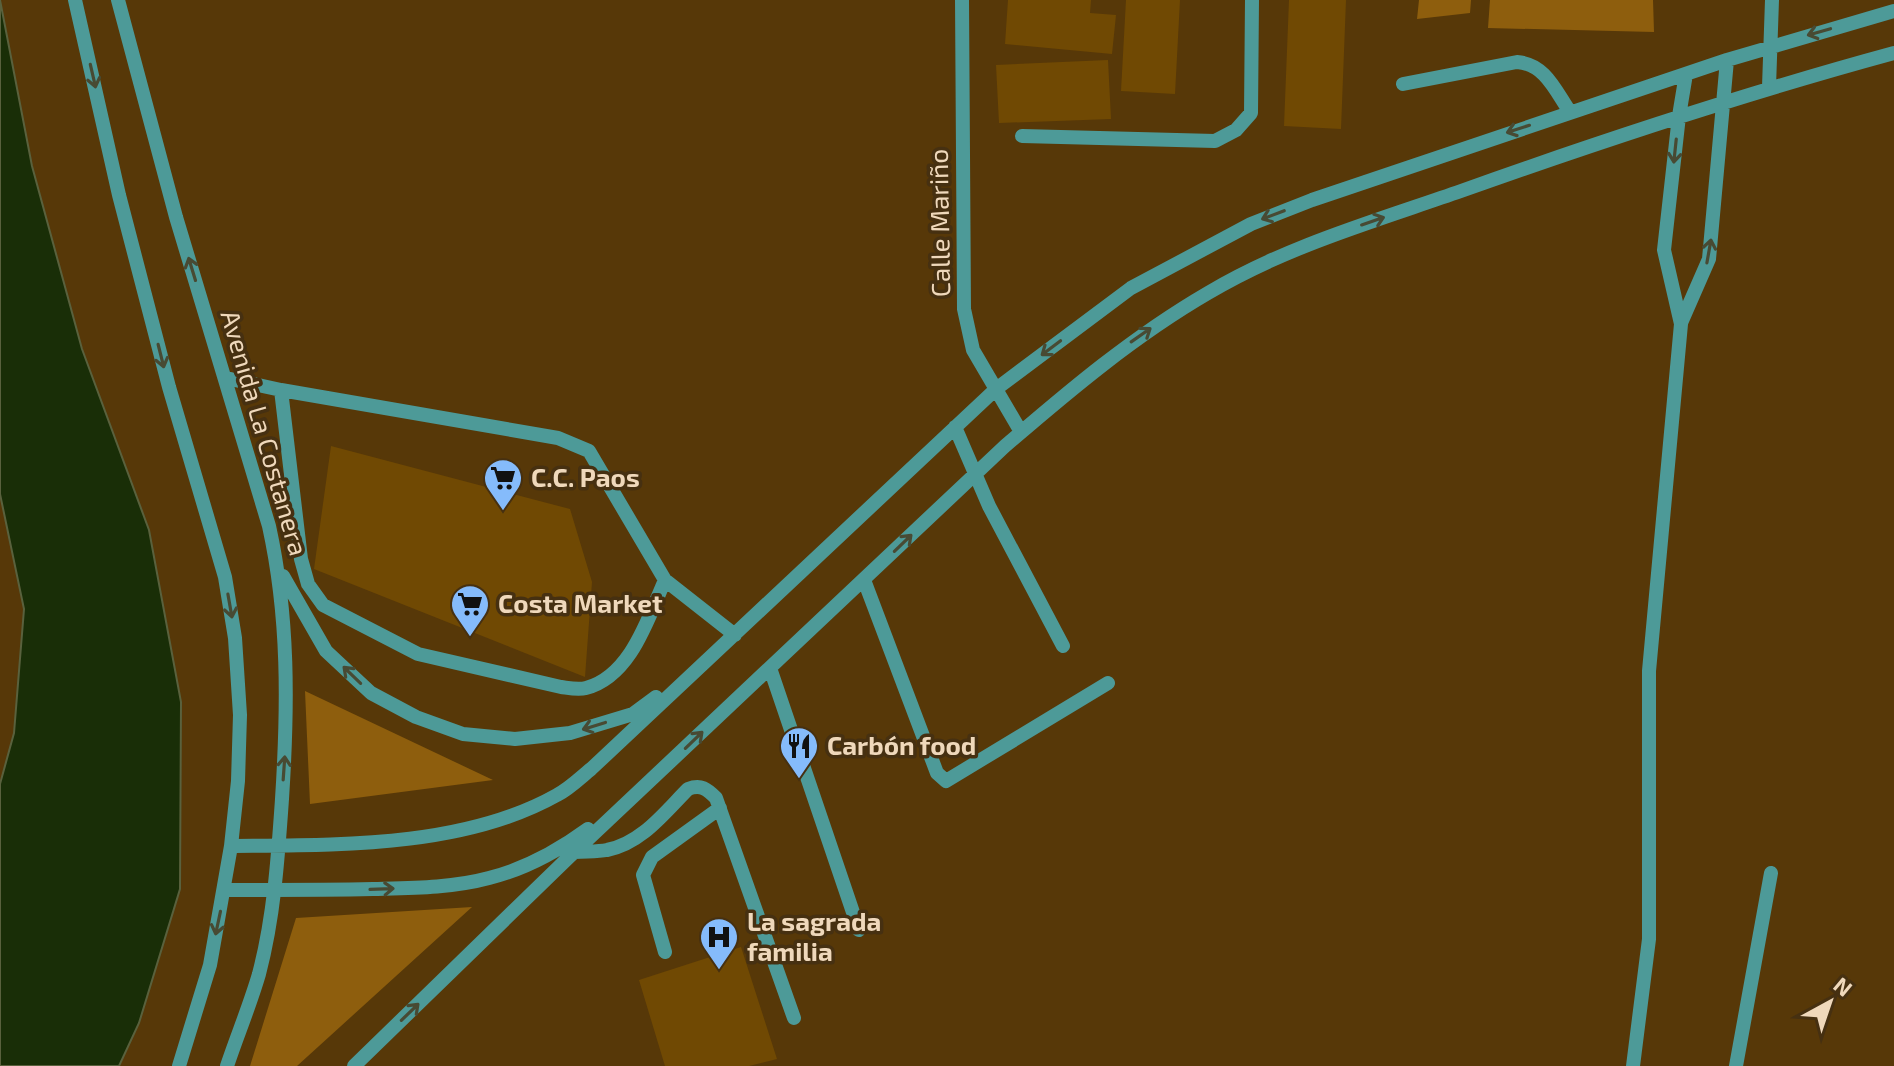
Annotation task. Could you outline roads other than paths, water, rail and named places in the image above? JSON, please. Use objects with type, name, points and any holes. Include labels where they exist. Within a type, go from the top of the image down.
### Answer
[{"type":"street","points":[[75,0],[119,195],[169,387],[225,577],[235,638],[240,715],[238,781],[231,846],[210,965],[179,1066]]},
{"type":"street","name":"Avenida La Costanera","points":[[118,0],[148,121],[269,526],[284,611],[287,713],[279,846],[258,975],[227,1066]]},
{"type":"street","name":"Calle Mariño","points":[[962,0],[964,309],[973,350],[1021,432]]},
{"type":"street","points":[[1022,136],[1215,141],[1236,130],[1251,113],[1252,0]]},
{"type":"street","points":[[1769,87],[1772,0]]},
{"type":"street","points":[[231,846],[400,840],[464,828],[518,813],[559,795],[591,769],[996,389],[1131,288],[1251,224],[1353,185],[1727,60],[1894,11]]},
{"type":"street","points":[[354,1066],[976,473],[1066,392],[1143,333],[1211,291],[1307,243],[1724,101],[1894,53]]},
{"type":"street","points":[[1633,1066],[1649,939],[1649,671],[1681,324],[1709,259],[1727,60]]},
{"type":"street","points":[[1403,84],[1517,62],[1530,63],[1540,69],[1570,112]]},
{"type":"street","points":[[1681,324],[1664,250],[1686,74]]},
{"type":"street","points":[[226,378],[558,438],[589,451],[665,580],[735,635]]},
{"type":"street","points":[[281,390],[301,559],[308,584],[323,605],[418,654],[561,687],[582,689],[606,680],[638,642],[665,580]]},
{"type":"street","points":[[955,427],[989,506],[1063,646]]},
{"type":"street","points":[[278,568],[326,651],[371,693],[416,717],[463,734],[515,739],[570,733],[633,714],[709,659]]},
{"type":"street","points":[[864,580],[937,773],[946,781],[1108,683]]},
{"type":"street","points":[[770,668],[859,930]]},
{"type":"street","points":[[575,852],[609,850],[627,843],[643,834],[688,789],[696,786],[705,788],[716,798],[720,808],[794,1018]]},
{"type":"street","points":[[225,890],[436,887],[489,878],[561,849],[637,794]]},
{"type":"street","points":[[665,952],[643,875],[646,865],[652,857],[720,808]]},
{"type":"street","points":[[1736,1066],[1771,873]]},
{"type":"place","name":"C.C. Paos","points":[[503,512]]},
{"type":"place","name":"Costa Market","points":[[470,638]]},
{"type":"place","name":"Carbón food","points":[[799,780]]},
{"type":"place","name":"La sagrada familia","points":[[719,971]]}]
